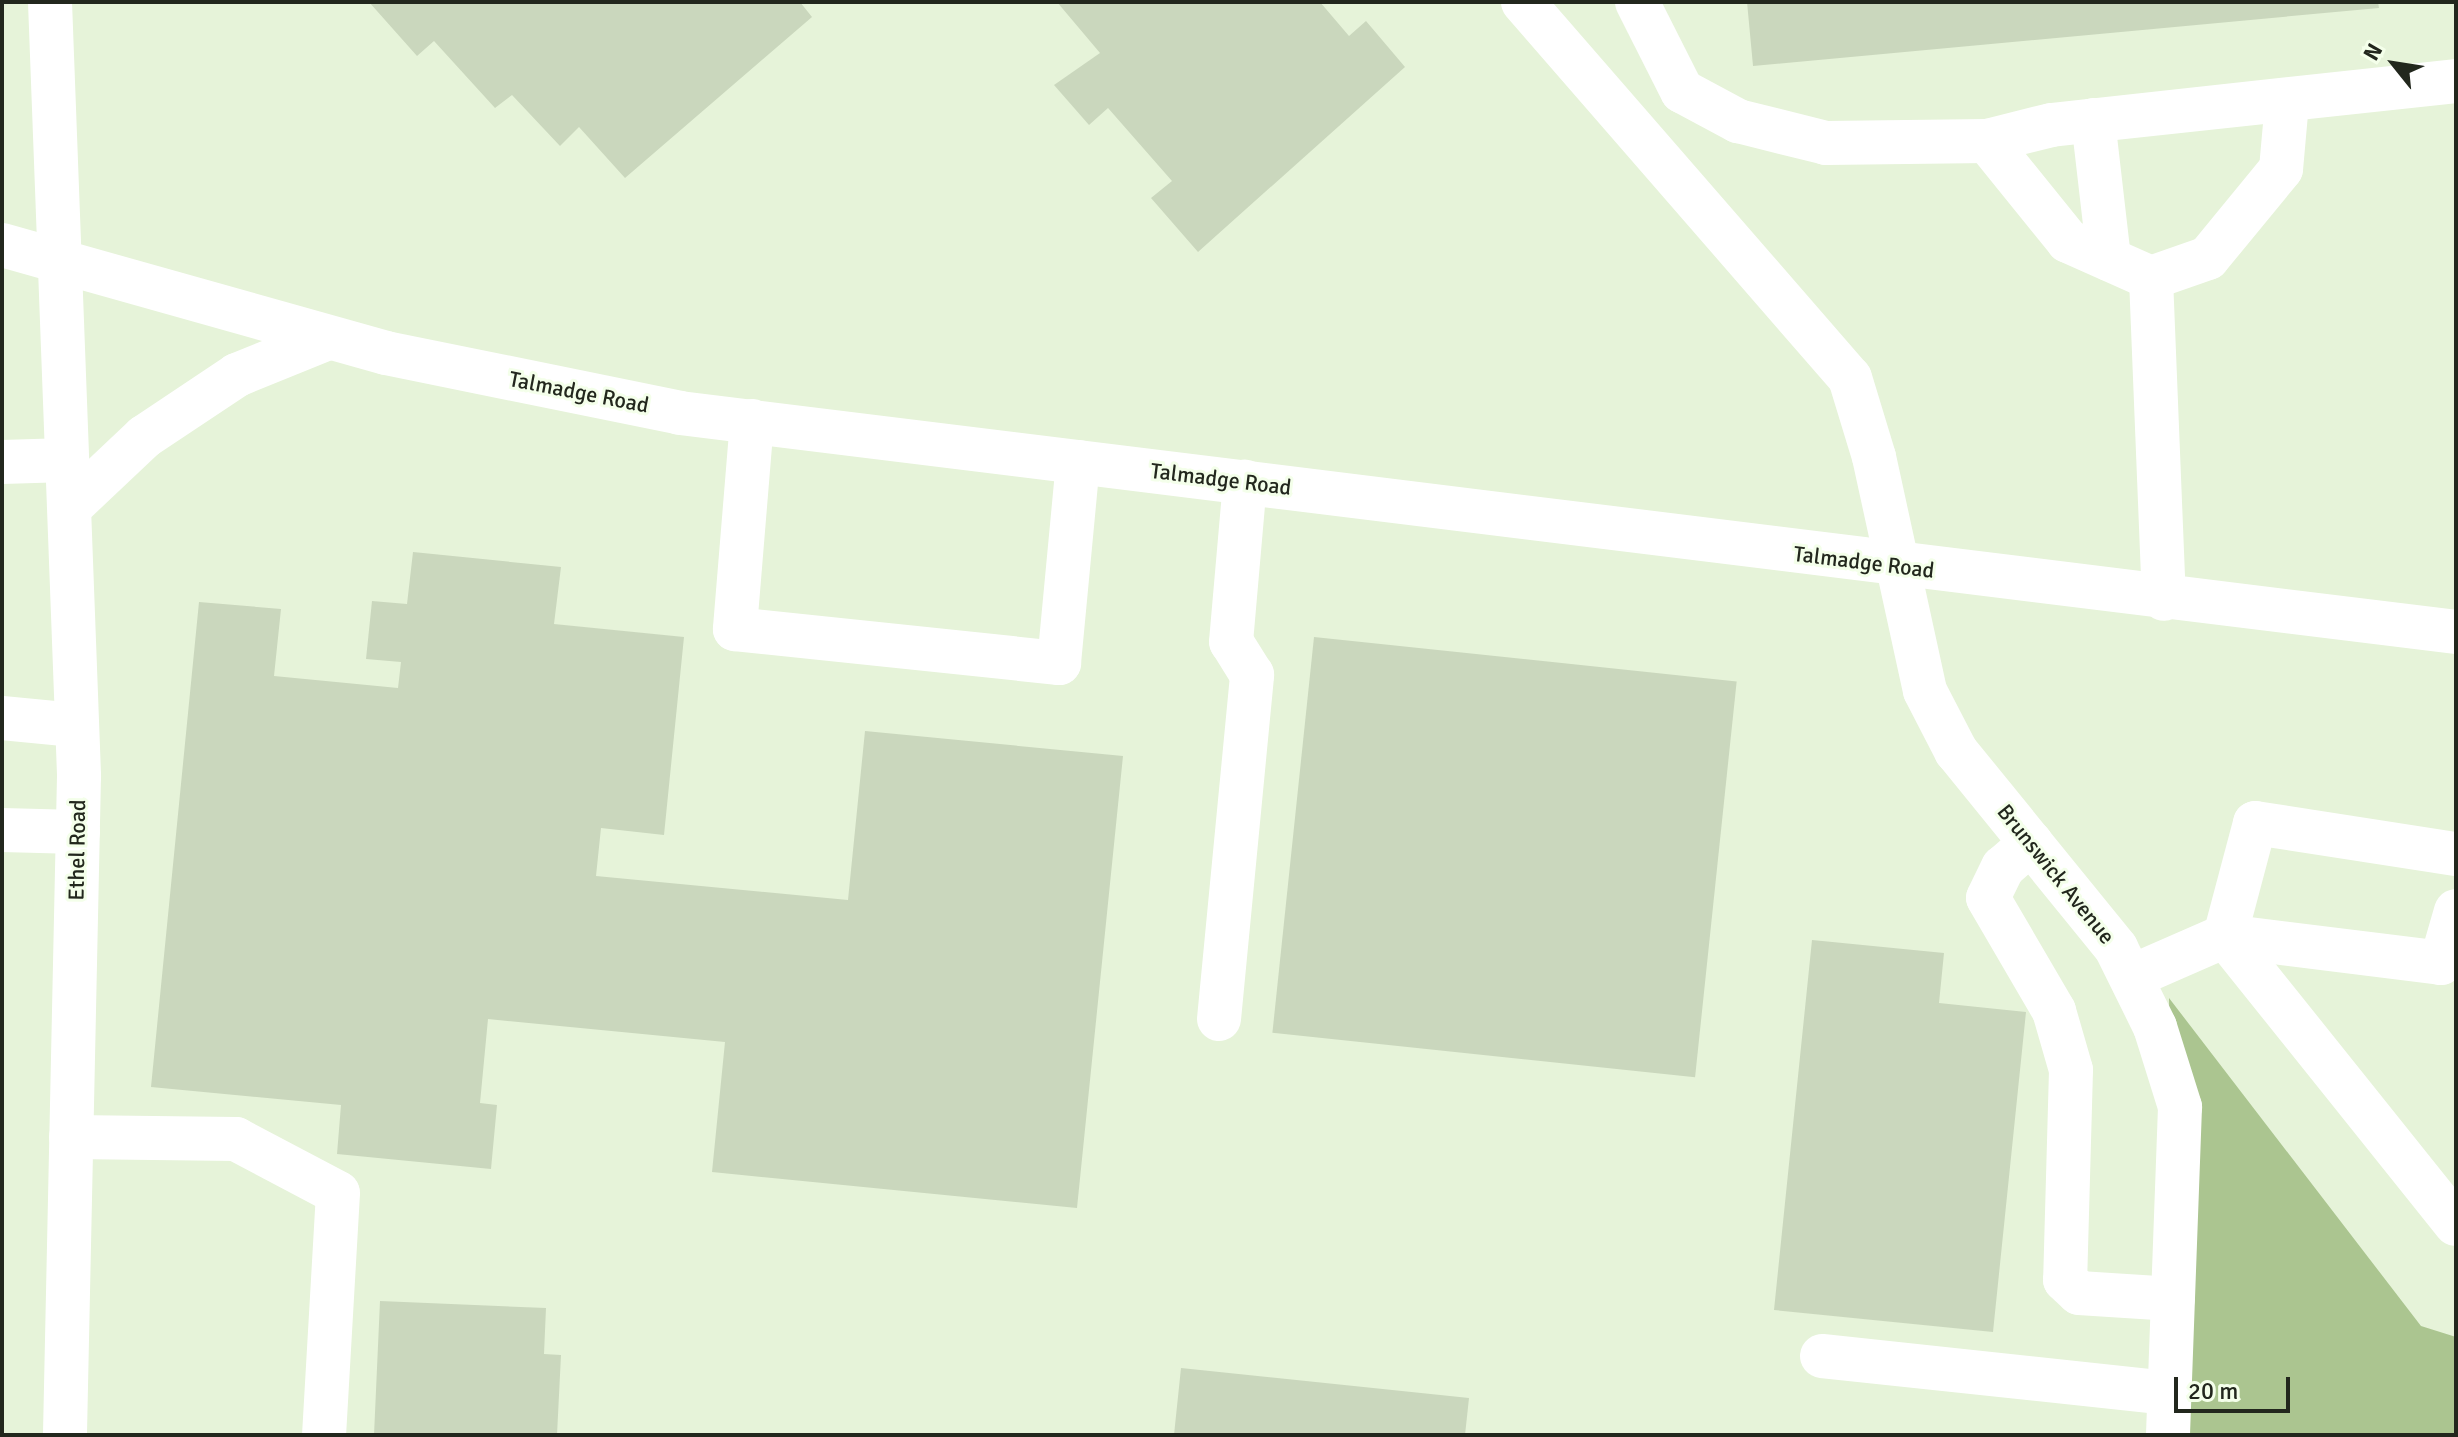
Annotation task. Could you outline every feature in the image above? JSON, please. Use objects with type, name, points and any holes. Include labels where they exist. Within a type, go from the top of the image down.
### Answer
[{"type":"street","name":"Ethel Road","points":[[50,2],[62,265],[78,832],[65,1435]]},
{"type":"street","name":"Brunswick Avenue","points":[[1523,2],[1850,378],[1874,457],[1893,566],[1925,691],[1956,751],[2031,843],[2131,977],[2180,1107],[2168,1414]]},
{"type":"street","points":[[1637,2],[1682,91],[1738,121],[1826,143],[1987,141],[2093,120],[2287,102],[2456,81]]},
{"type":"street","points":[[1987,141],[2068,241],[2151,278],[2208,258],[2281,169],[2287,102]]},
{"type":"street","points":[[2093,120],[2109,259]]},
{"type":"street","name":"Talmadge Road","points":[[2,245],[62,265],[328,338],[752,421],[1893,566],[2456,632]]},
{"type":"street","points":[[2151,278],[2164,599]]},
{"type":"street","points":[[70,507],[144,437],[237,375],[328,338]]},
{"type":"street","points":[[752,421],[735,629],[1059,663],[1078,462]]},
{"type":"street","points":[[2,462],[67,460]]},
{"type":"street","points":[[1219,1019],[1252,675],[1231,642],[1245,482]]},
{"type":"street","points":[[2,718],[75,725]]},
{"type":"street","points":[[2225,936],[2255,823],[2456,854]]},
{"type":"street","points":[[2,830],[78,832]]},
{"type":"street","points":[[2031,843],[1997,874],[1988,898],[2054,1011],[2071,1070],[2065,1280],[2079,1293],[2173,1299]]},
{"type":"street","points":[[2131,977],[2225,936],[2441,963],[2456,911]]},
{"type":"street","points":[[2225,936],[2451,1214]]},
{"type":"street","points":[[71,1137],[236,1139],[338,1193],[324,1435]]},
{"type":"street","points":[[1822,1356],[2168,1414]]},
{"type":"green space","points":[[2169,998],[2421,1326],[2456,1337],[2456,1435],[2174,1435]]},
{"type":"building","points":[[369,2],[800,2],[812,17],[625,178],[579,127],[560,146],[512,95],[495,108],[434,41],[417,56]]},
{"type":"building","points":[[1057,2],[1320,2],[1349,36],[1366,21],[1405,67],[1198,252],[1151,198],[1172,181],[1108,108],[1089,125],[1054,85],[1100,53]]},
{"type":"building","points":[[1747,2],[2378,2],[2379,8],[1753,66]]},
{"type":"building","points":[[413,552],[561,567],[554,624],[684,637],[664,835],[601,828],[596,876],[848,900],[865,731],[1123,756],[1077,1208],[712,1172],[725,1042],[488,1019],[480,1103],[497,1105],[491,1169],[337,1154],[341,1105],[151,1087],[199,602],[281,609],[274,676],[398,688],[401,662],[366,659],[372,601],[407,604]]},
{"type":"building","points":[[1314,637],[1737,681],[1695,1077],[1272,1033]]},
{"type":"building","points":[[1812,940],[1944,953],[1939,1003],[2026,1012],[1993,1332],[1774,1310]]},
{"type":"building","points":[[380,1301],[546,1308],[544,1354],[561,1355],[557,1435],[374,1435]]},
{"type":"building","points":[[1181,1368],[1469,1398],[1465,1435],[1174,1435]]}]
